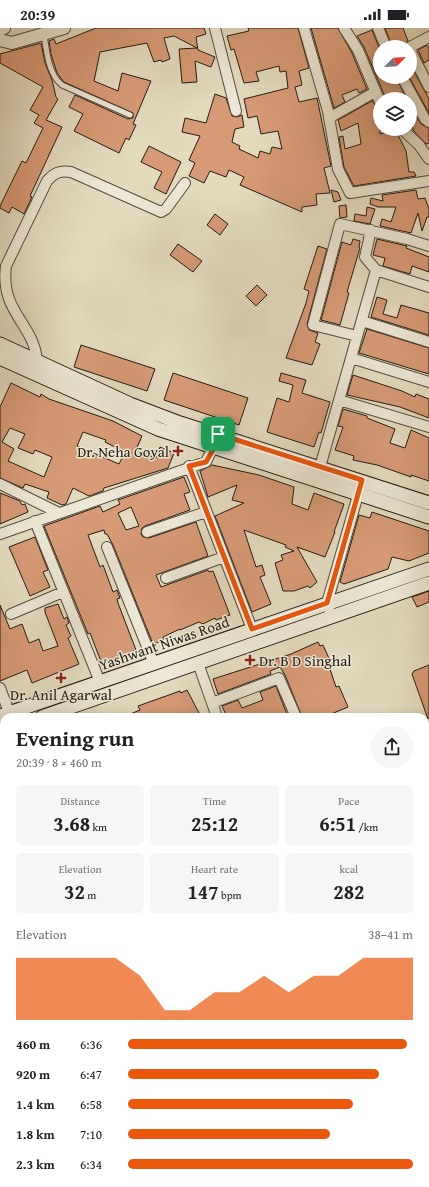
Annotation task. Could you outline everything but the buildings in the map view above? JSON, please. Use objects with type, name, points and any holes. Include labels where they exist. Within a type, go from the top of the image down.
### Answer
[{"type":"main road","points":[[0,344],[43,369],[158,429],[429,517]]},
{"type":"main road","points":[[0,358],[43,369],[130,404],[429,502]]},
{"type":"main road","name":"Yashwant Niwas Road","points":[[8,713],[429,569]]},
{"type":"main road","name":"Yashwant Niwas Road","points":[[54,713],[429,583]]},
{"type":"street","points":[[0,30],[4,28]]},
{"type":"street","points":[[0,40],[12,43],[64,28]]},
{"type":"street","points":[[215,28],[236,111]]},
{"type":"street","points":[[304,28],[329,118],[338,169],[350,193],[429,181]]},
{"type":"street","points":[[344,28],[358,50],[376,92]]},
{"type":"street","points":[[378,28],[383,40]]},
{"type":"street","points":[[417,45],[429,37]]},
{"type":"street","points":[[417,63],[429,87]]},
{"type":"street","points":[[406,84],[425,119],[429,122]]},
{"type":"street","points":[[329,118],[373,99]]},
{"type":"street","points":[[409,136],[419,145],[429,159]]},
{"type":"street","points":[[43,369],[34,346],[10,304],[6,292],[5,277],[6,266],[47,181],[57,172],[71,172],[161,212],[166,209],[185,183]]},
{"type":"street","points":[[357,336],[313,325],[340,224],[371,230],[429,246]]},
{"type":"street","points":[[371,230],[365,257],[376,270],[429,287]]},
{"type":"street","points":[[320,467],[376,270]]},
{"type":"street","points":[[362,321],[429,342]]},
{"type":"street","points":[[351,358],[429,382]]},
{"type":"street","points":[[339,400],[429,427]]},
{"type":"street","points":[[0,534],[189,466],[206,462],[214,448],[218,434]]},
{"type":"street","points":[[189,466],[252,629]]},
{"type":"street","points":[[330,618],[327,603],[362,480]]},
{"type":"street","points":[[0,484],[59,513]]},
{"type":"street","points":[[148,532],[206,512]]},
{"type":"street","points":[[35,521],[100,682]]},
{"type":"street","points":[[107,547],[154,664]]},
{"type":"street","points":[[166,578],[224,557]]},
{"type":"street","points":[[11,614],[63,592]]},
{"type":"street","points":[[198,664],[216,713]]},
{"type":"street","points":[[212,703],[279,678],[294,713]]},
{"type":"street","points":[[0,688],[5,713]]},
{"type":"lane","points":[[44,34],[50,65],[56,81],[130,115]]},
{"type":"place","name":"Dr. Neha Goyal","points":[[178,451]]},
{"type":"place","name":"Dr. B D Singhal","points":[[250,660]]},
{"type":"place","name":"Dr. Anil Agarwal","points":[[61,678]]},
{"type":"route","points":[[218,434],[362,480],[327,603],[252,629],[189,466],[206,462],[214,448],[218,434]]}]
